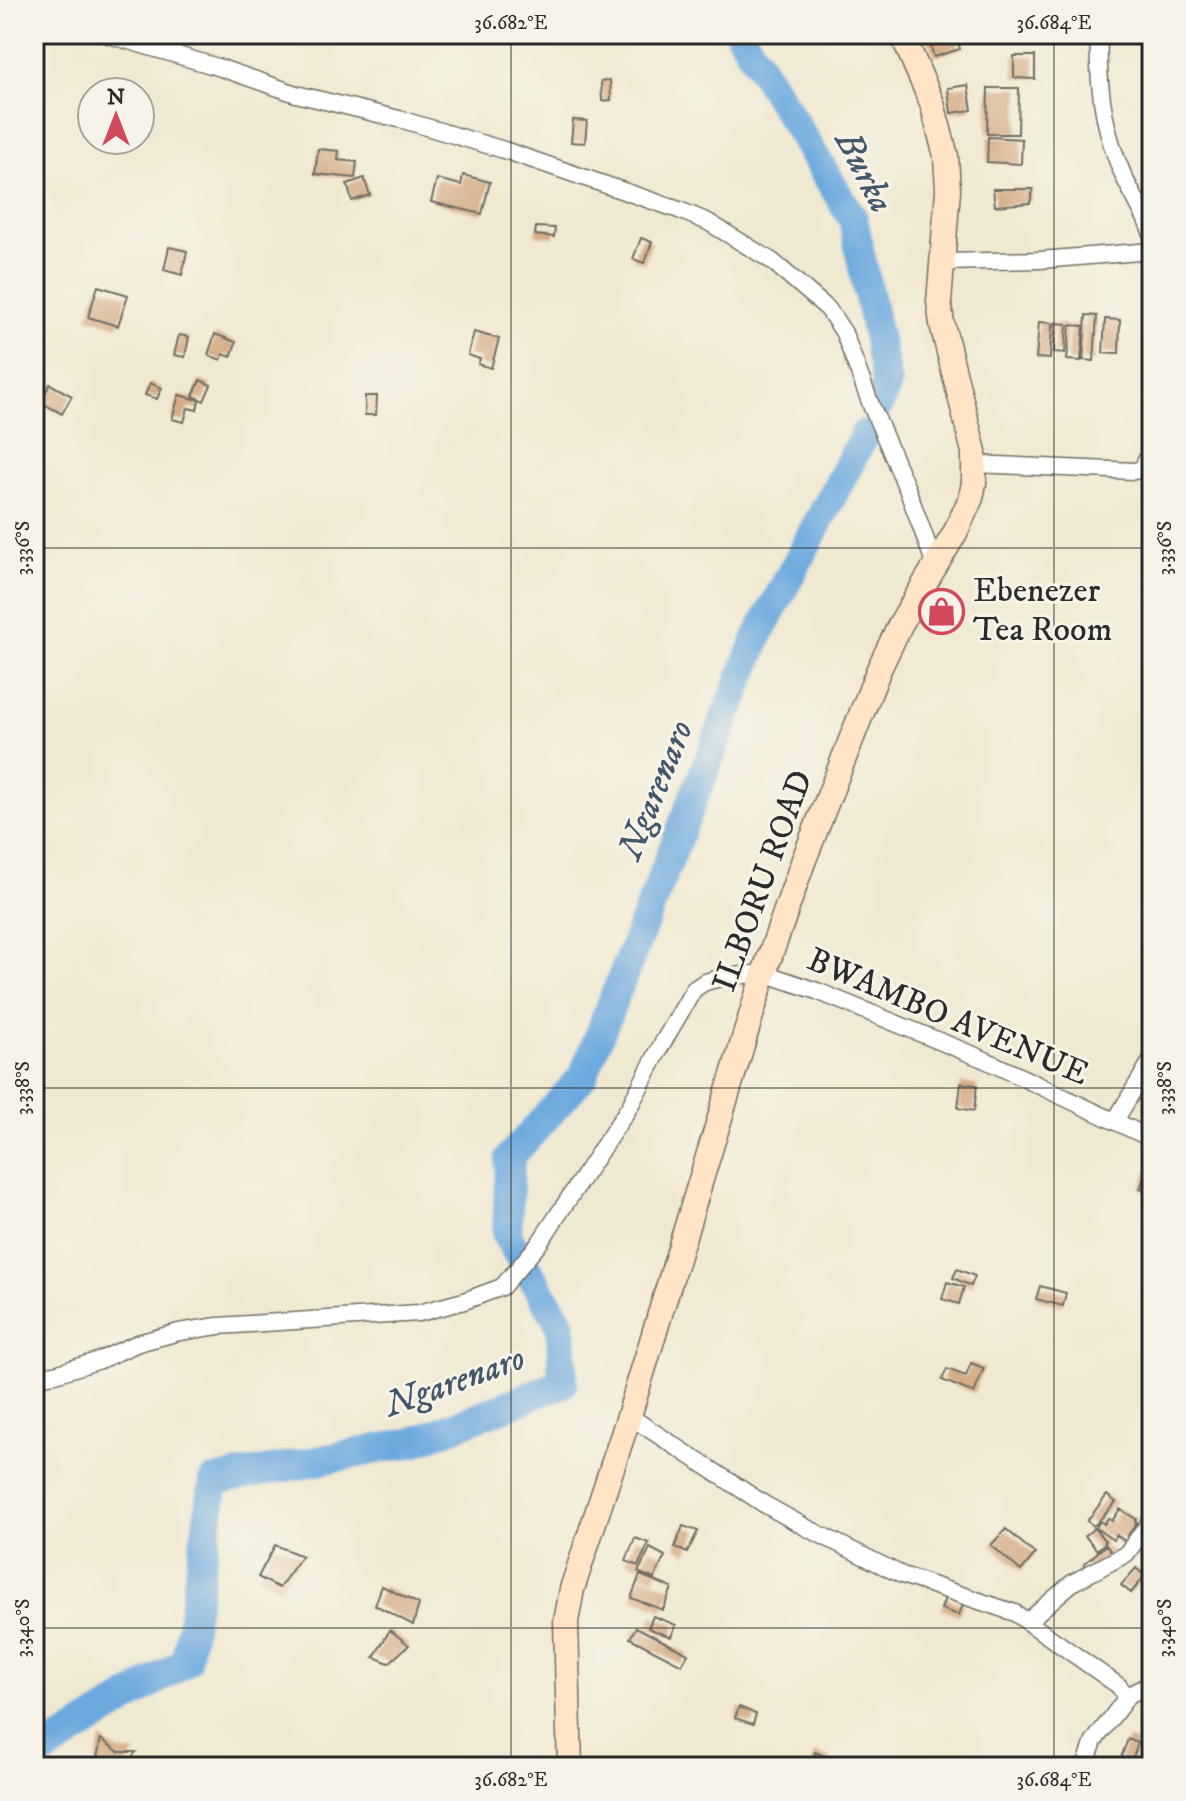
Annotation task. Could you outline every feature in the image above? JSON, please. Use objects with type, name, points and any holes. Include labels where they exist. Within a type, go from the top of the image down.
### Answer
[{"type":"street","points":[[105,34],[296,94],[403,120],[504,150],[708,222],[772,261],[828,309],[844,333],[935,565]]},
{"type":"street","points":[[171,34],[173,53]]},
{"type":"street","name":"ILBORU ROAD","points":[[570,1767],[566,1622],[585,1545],[629,1416],[764,973],[795,883],[888,648],[955,533],[971,498],[975,464],[966,414],[942,324],[939,286],[948,190],[946,156],[932,103],[902,34]]},
{"type":"street","points":[[1099,34],[1100,81],[1105,115],[1123,174],[1152,234]]},
{"type":"street","points":[[941,262],[1040,260],[1152,251]]},
{"type":"street","points":[[975,464],[1134,471],[1142,469],[1152,448]]},
{"type":"street","points":[[34,1377],[55,1374],[100,1360],[138,1343],[179,1332],[218,1326],[419,1313],[502,1287],[538,1245],[630,1106],[694,989],[715,979],[764,973]]},
{"type":"street","name":"BWAMBO AVENUE","points":[[764,973],[817,991],[983,1059],[1152,1139]]},
{"type":"street","points":[[1115,1121],[1152,1059]]},
{"type":"street","points":[[629,1416],[764,1504],[807,1528],[902,1575],[1005,1610],[1028,1621],[1119,1686],[1125,1697]]},
{"type":"street","points":[[1028,1621],[1072,1583],[1126,1554],[1151,1521]]},
{"type":"street","points":[[1085,1767],[1094,1741],[1125,1697],[1152,1683]]},
{"type":"building","points":[[927,34],[968,35],[957,38],[960,49],[934,57]]},
{"type":"building","points":[[1014,56],[1035,56],[1035,79],[1014,78]]},
{"type":"building","points":[[610,80],[611,100],[602,101],[601,81]]},
{"type":"building","points":[[968,85],[972,110],[951,113],[948,88]]},
{"type":"building","points":[[988,88],[1019,88],[1018,134],[987,134]]},
{"type":"building","points":[[573,120],[587,121],[585,143],[571,142]]},
{"type":"building","points":[[988,137],[1022,139],[1021,164],[987,162]]},
{"type":"building","points":[[318,149],[339,151],[338,160],[357,162],[355,178],[315,174]]},
{"type":"building","points":[[463,175],[490,182],[482,214],[431,202],[437,179],[461,185]]},
{"type":"building","points":[[364,178],[370,195],[352,201],[347,184]]},
{"type":"building","points":[[993,189],[1033,189],[1030,203],[995,206]]},
{"type":"building","points":[[536,227],[555,228],[554,237],[535,235]]},
{"type":"building","points":[[641,238],[652,242],[644,263],[633,259]]},
{"type":"building","points":[[169,247],[187,251],[182,275],[164,270]]},
{"type":"building","points":[[98,286],[128,295],[118,326],[88,317]]},
{"type":"building","points":[[1086,315],[1097,316],[1094,361],[1083,360]]},
{"type":"building","points":[[1105,319],[1120,320],[1119,353],[1103,353]]},
{"type":"building","points":[[1039,322],[1052,323],[1050,359],[1036,358]]},
{"type":"building","points":[[1055,323],[1067,324],[1065,353],[1054,352]]},
{"type":"building","points":[[1070,325],[1084,326],[1081,361],[1067,360]]},
{"type":"building","points":[[474,332],[499,339],[491,368],[478,364],[480,359],[468,355]]},
{"type":"building","points":[[215,334],[236,342],[231,357],[223,354],[221,360],[208,355]]},
{"type":"building","points":[[179,335],[189,337],[185,357],[174,355]]},
{"type":"building","points":[[200,380],[211,385],[204,401],[193,396]]},
{"type":"building","points":[[150,383],[162,388],[157,399],[145,395]]},
{"type":"building","points":[[50,384],[72,396],[62,414],[40,402]]},
{"type":"building","points":[[179,395],[199,400],[197,410],[188,408],[184,422],[172,419]]},
{"type":"building","points":[[365,396],[377,396],[376,415],[365,415]]},
{"type":"building","points":[[961,1083],[977,1085],[974,1111],[958,1108]]},
{"type":"building","points":[[1147,1170],[1152,1171],[1152,1193],[1140,1189]]},
{"type":"building","points":[[957,1269],[975,1276],[971,1286],[953,1278]]},
{"type":"building","points":[[947,1282],[964,1287],[959,1304],[942,1299]]},
{"type":"building","points":[[1040,1286],[1066,1293],[1063,1306],[1036,1299]]},
{"type":"building","points":[[971,1363],[984,1368],[974,1393],[942,1380],[947,1369],[966,1376]]},
{"type":"building","points":[[1107,1495],[1116,1502],[1094,1526],[1087,1521]]},
{"type":"building","points":[[1120,1509],[1136,1519],[1137,1523],[1127,1536],[1130,1538],[1128,1543],[1116,1535],[1113,1540],[1096,1528],[1100,1521],[1104,1524],[1108,1518],[1112,1521]]},
{"type":"building","points":[[683,1526],[698,1531],[687,1553],[675,1547]]},
{"type":"building","points":[[1094,1528],[1106,1542],[1097,1550],[1085,1536]]},
{"type":"building","points":[[1006,1529],[1035,1554],[1021,1571],[991,1545]]},
{"type":"building","points":[[635,1538],[649,1543],[638,1566],[626,1561]]},
{"type":"building","points":[[275,1545],[302,1556],[279,1588],[258,1577]]},
{"type":"building","points":[[1106,1545],[1112,1553],[1091,1572],[1084,1564]]},
{"type":"building","points":[[650,1548],[665,1556],[654,1579],[638,1572]]},
{"type":"building","points":[[1136,1568],[1145,1576],[1131,1593],[1121,1585]]},
{"type":"building","points":[[640,1575],[672,1588],[663,1610],[631,1598]]},
{"type":"building","points":[[382,1586],[419,1604],[413,1625],[375,1605]]},
{"type":"building","points":[[945,1598],[963,1604],[959,1615],[941,1609]]},
{"type":"building","points":[[653,1616],[676,1625],[671,1637],[648,1628]]},
{"type":"building","points":[[636,1627],[688,1654],[682,1665],[630,1638]]},
{"type":"building","points":[[390,1630],[409,1645],[389,1663],[374,1657]]},
{"type":"building","points":[[739,1707],[756,1714],[753,1724],[735,1718]]},
{"type":"building","points":[[101,1739],[119,1752],[136,1752],[124,1767],[95,1767]]},
{"type":"building","points":[[1128,1739],[1138,1743],[1130,1767],[1121,1767],[1118,1766]]},
{"type":"building","points":[[815,1752],[831,1759],[828,1767],[811,1762]]},
{"type":"waterway","name":"Burka","points":[[740,34],[853,219],[887,384],[879,405]]},
{"type":"waterway","name":"Ngarenaro","points":[[34,1758],[186,1661],[214,1481],[414,1442],[563,1383],[561,1325],[507,1236],[510,1157],[583,1076],[758,636],[865,434]]},
{"type":"place","name":"Ebenezer Tea Room","points":[[942,611]]}]
